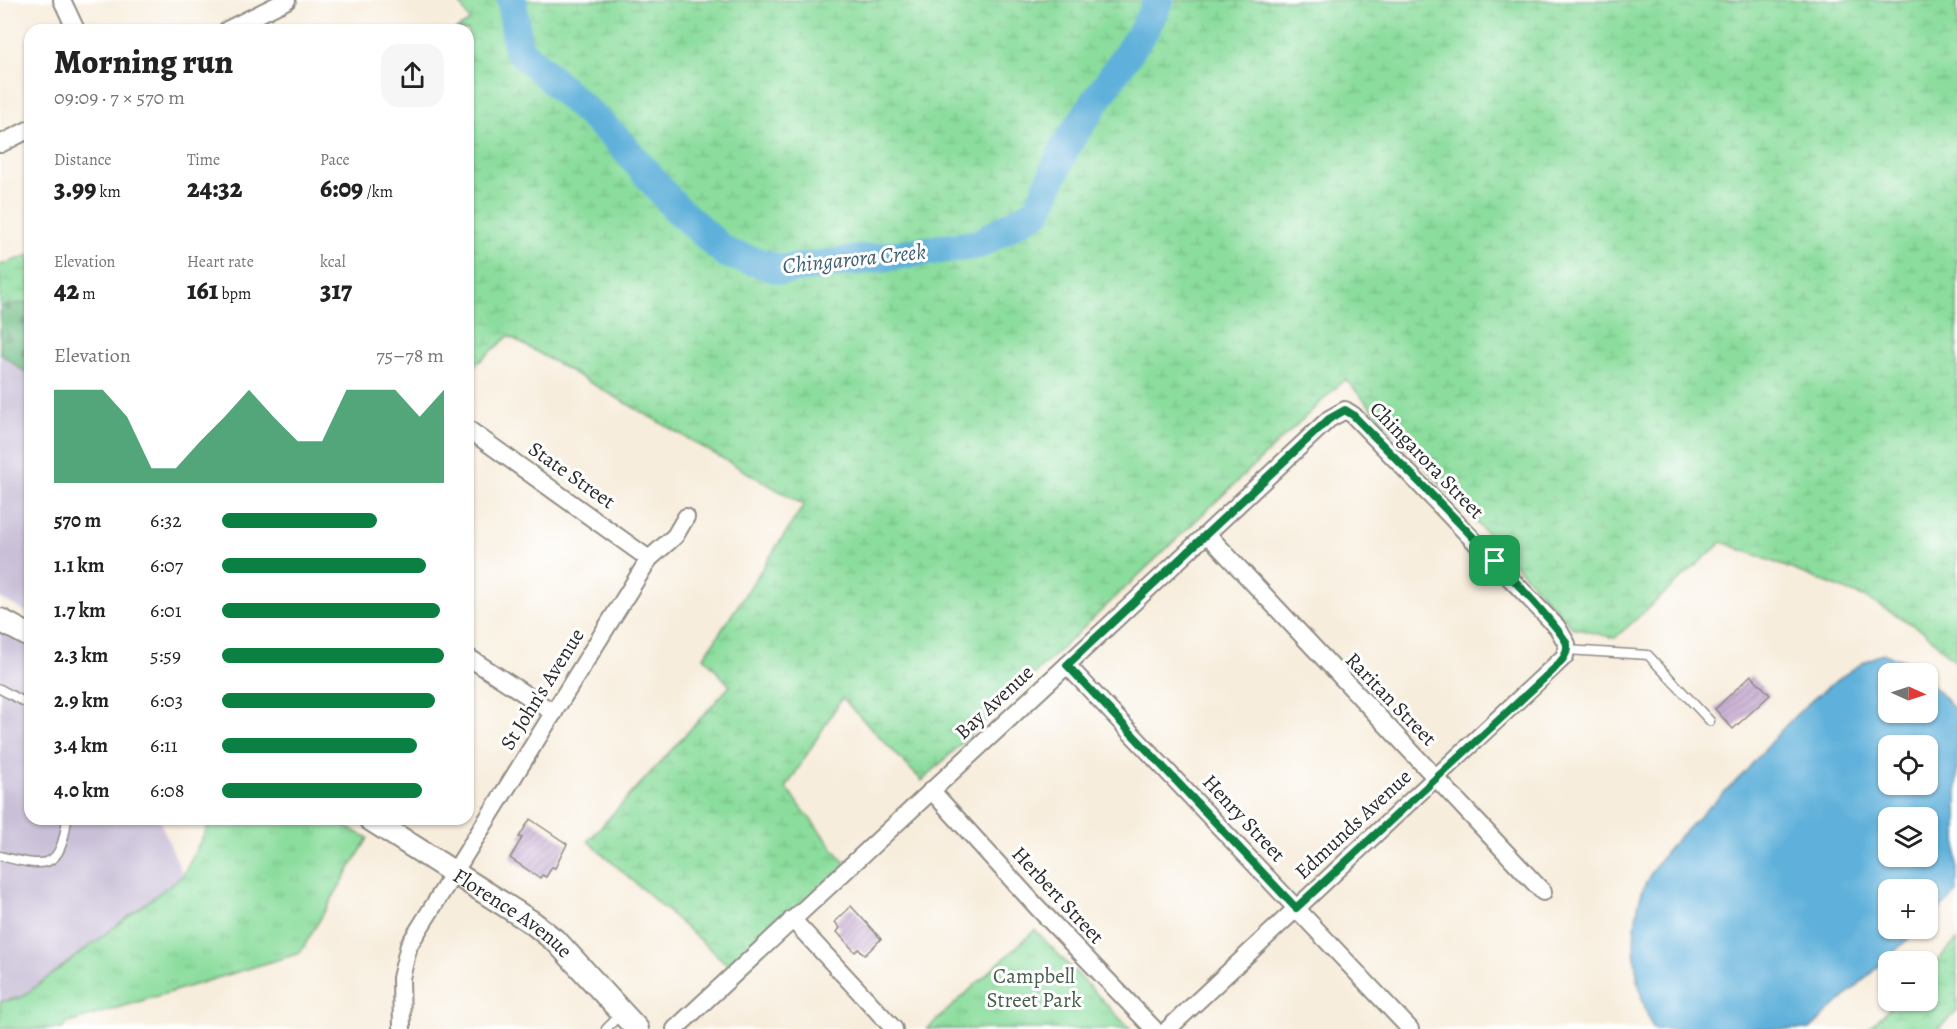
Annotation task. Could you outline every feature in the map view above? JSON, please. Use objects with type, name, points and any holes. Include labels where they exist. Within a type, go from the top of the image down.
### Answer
[{"type":"street","points":[[62,0],[73,24]]},
{"type":"street","points":[[239,24],[288,0]]},
{"type":"street","points":[[0,144],[24,132]]},
{"type":"street","name":"Bay Avenue","points":[[675,1029],[1067,665],[1094,637],[1208,535],[1329,419],[1345,410]]},
{"type":"street","name":"Chingarora Street","points":[[1345,410],[1353,415],[1557,627],[1567,644],[1566,650]]},
{"type":"street","name":"State Street","points":[[474,433],[649,559]]},
{"type":"street","name":"St John's Avenue","points":[[402,1029],[403,964],[410,945],[649,559],[675,536],[686,517]]},
{"type":"street","name":"Raritan Street","points":[[1208,535],[1543,892]]},
{"type":"street","points":[[0,620],[24,633]]},
{"type":"street","name":"Edmunds Avenue","points":[[1168,1029],[1554,669],[1565,656],[1566,650]]},
{"type":"street","points":[[474,661],[554,713]]},
{"type":"street","name":"Henry Street","points":[[1067,665],[1410,1029]]},
{"type":"street","name":"Herbert Street","points":[[931,790],[1038,908],[1154,1029]]},
{"type":"street","name":"Florence Avenue","points":[[379,825],[533,923],[558,943],[630,1021]]},
{"type":"street","points":[[792,919],[816,942],[894,1029]]},
{"type":"lane","points":[[1566,650],[1648,655],[1710,721]]},
{"type":"lane","points":[[0,689],[24,702]]},
{"type":"lane","points":[[0,856],[32,864],[49,863],[57,856],[65,825]]},
{"type":"lane","points":[[606,1029],[630,1021]]},
{"type":"shaded area","points":[[0,353],[24,371],[24,611],[0,598]]},
{"type":"shaded area","points":[[0,624],[24,636],[24,825],[162,825],[183,875],[22,997],[0,1002]]},
{"type":"green space","points":[[458,0],[1957,0],[1957,663],[1924,631],[1866,598],[1722,542],[1615,638],[1573,628],[1345,379],[922,781],[842,698],[786,788],[848,867],[736,972],[588,841],[730,686],[704,657],[804,505],[509,336],[474,366],[474,24],[465,24],[470,21]]},
{"type":"green space","points":[[24,257],[24,303],[0,306],[0,265]]},
{"type":"green space","points":[[24,303],[24,371],[0,353],[0,306]]},
{"type":"green space","points":[[209,825],[343,825],[368,838],[300,953],[68,1023],[62,1029],[0,1029],[0,1002],[22,997],[183,875]]},
{"type":"green space","name":"Campbell Street Park","points":[[1035,930],[1130,1029],[927,1029]]},
{"type":"green space","points":[[1957,940],[1957,1011],[1938,1029],[1868,1029],[1887,1011],[1938,1011],[1938,960]]},
{"type":"water","points":[[1884,654],[1908,663],[1878,663],[1878,723],[1938,723],[1938,691],[1957,712],[1957,893],[1938,911],[1938,879],[1878,879],[1878,939],[1908,939],[1895,951],[1878,951],[1878,967],[1810,1029],[1653,1029],[1638,980],[1634,946],[1637,912],[1648,879],[1670,847],[1743,774],[1798,713],[1839,679],[1864,663]]},
{"type":"building","points":[[1751,675],[1770,695],[1733,729],[1715,709]]},
{"type":"building","points":[[530,819],[567,844],[555,868],[552,867],[546,877],[542,875],[540,878],[510,858]]},
{"type":"building","points":[[851,906],[881,939],[865,955],[859,949],[855,952],[837,932],[840,928],[835,922]]},
{"type":"waterway","name":"Chingarora Creek","points":[[512,0],[518,49],[618,140],[676,208],[726,253],[783,270],[979,244],[1038,210],[1065,147],[1145,28],[1159,0]]},
{"type":"route","points":[[1345,410],[1353,415],[1495,561],[1557,627],[1567,644],[1565,656],[1554,669],[1296,908],[1260,867],[1067,665],[1094,637],[1208,535],[1329,419],[1345,410]]}]
